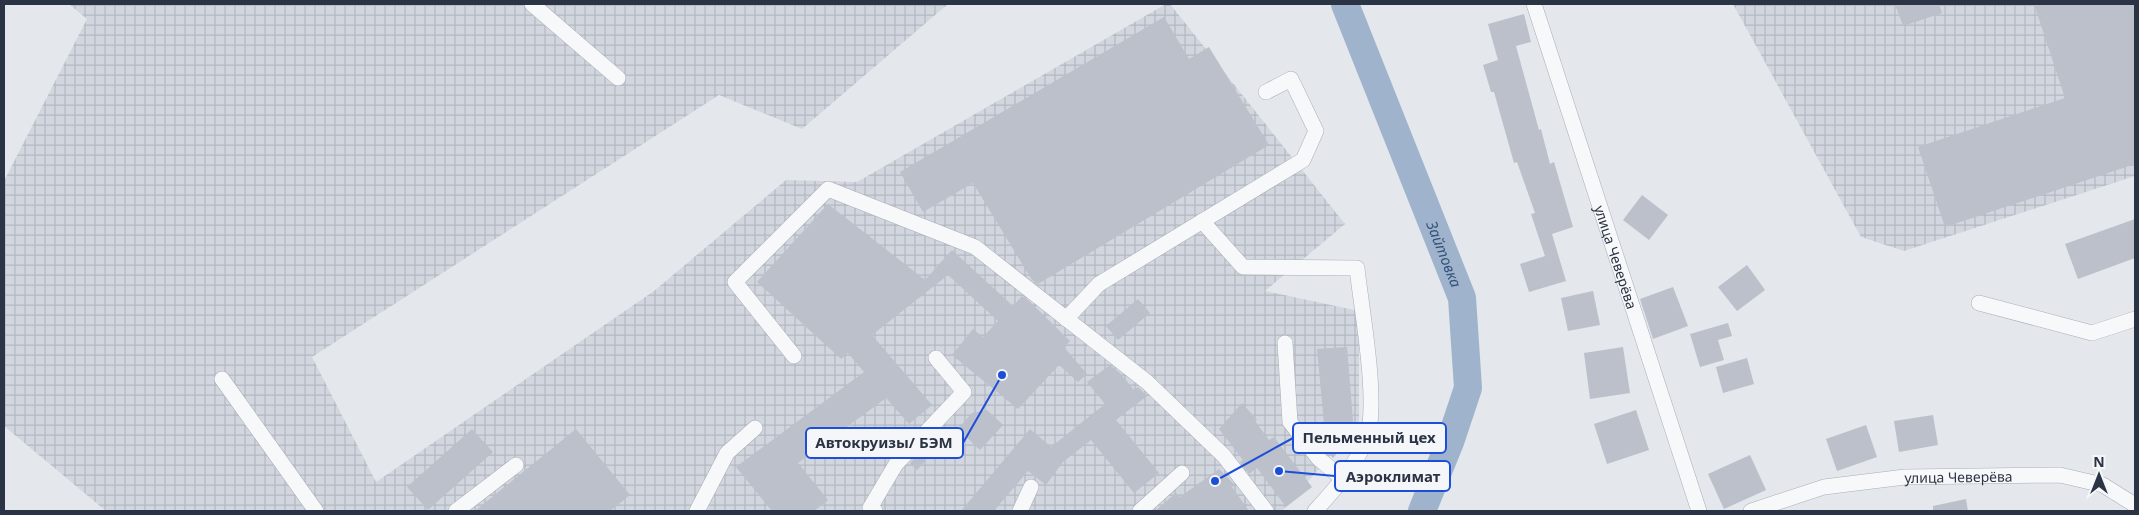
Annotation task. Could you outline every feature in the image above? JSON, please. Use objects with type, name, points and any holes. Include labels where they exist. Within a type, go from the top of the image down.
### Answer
[{"type":"street","points":[[532,4],[618,78]]},
{"type":"street","name":"улица Чеверёва","points":[[1534,4],[1699,511]]},
{"type":"street","points":[[1066,319],[1099,284],[1302,160],[1316,131],[1291,79],[1266,92]]},
{"type":"street","points":[[794,356],[735,282],[828,189],[975,247],[1147,382],[1224,456],[1266,511]]},
{"type":"street","points":[[1202,221],[1243,267],[1357,268],[1371,396],[1366,438],[1344,480],[1314,511]]},
{"type":"street","points":[[1979,303],[2092,333],[2135,319]]},
{"type":"street","points":[[1285,343],[1290,422],[1318,458],[1344,480]]},
{"type":"street","points":[[874,511],[870,508],[896,464],[964,392],[936,358]]},
{"type":"street","points":[[222,379],[316,511]]},
{"type":"street","points":[[697,511],[727,453],[755,428]]},
{"type":"street","points":[[456,511],[516,465]]},
{"type":"street","points":[[1140,511],[1182,473]]},
{"type":"street","name":"улица Чеверёва","points":[[1751,511],[1824,487],[1905,477],[2060,475],[2103,485],[2135,505]]},
{"type":"street","points":[[1020,511],[1031,487]]},
{"type":"shaded area","points":[[69,4],[948,4],[802,129],[719,95],[312,357],[376,482],[654,291],[786,180],[857,182],[1166,4],[1170,4],[1345,224],[1265,291],[1359,311],[1359,423],[1282,511],[106,511],[4,426],[4,181],[87,19]]},
{"type":"shaded area","points":[[1733,4],[2135,4],[2135,176],[1904,251],[1861,237]]},
{"type":"building","points":[[1895,4],[1939,4],[1942,13],[1903,26]]},
{"type":"building","points":[[2034,4],[2135,4],[2135,164],[1945,227],[1918,147],[2065,98]]},
{"type":"building","points":[[1524,14],[1531,42],[1516,46],[1539,130],[1541,129],[1550,164],[1554,162],[1573,227],[1552,234],[1566,281],[1529,292],[1520,264],[1545,256],[1531,214],[1535,213],[1517,162],[1514,163],[1494,92],[1491,92],[1483,65],[1498,60],[1488,24]]},
{"type":"building","points":[[1164,17],[1189,59],[1209,47],[1269,145],[1038,284],[1032,280],[973,183],[923,212],[900,172]]},
{"type":"building","points":[[1642,195],[1668,215],[1649,240],[1623,220]]},
{"type":"building","points":[[828,204],[925,280],[952,250],[1013,306],[1022,296],[1027,299],[1070,341],[1064,347],[1087,374],[1078,382],[1059,365],[1018,409],[952,355],[973,329],[983,337],[998,321],[948,275],[872,335],[932,405],[909,424],[886,398],[798,463],[828,500],[814,511],[772,511],[736,467],[864,372],[848,353],[841,359],[757,282]]},
{"type":"building","points":[[2135,219],[2135,258],[2078,279],[2065,244]]},
{"type":"building","points":[[1747,265],[1765,290],[1737,311],[1718,287]]},
{"type":"building","points":[[1673,287],[1688,326],[1653,339],[1640,299]]},
{"type":"building","points":[[1593,291],[1600,325],[1568,331],[1561,298]]},
{"type":"building","points":[[1138,299],[1150,313],[1118,340],[1106,326]]},
{"type":"building","points":[[1728,323],[1732,336],[1718,340],[1724,360],[1700,367],[1690,334]]},
{"type":"building","points":[[1347,347],[1354,433],[1333,458],[1313,436],[1324,424],[1317,349]]},
{"type":"building","points":[[1623,347],[1630,393],[1590,399],[1584,353]]},
{"type":"building","points":[[1747,358],[1754,384],[1723,393],[1716,367]]},
{"type":"building","points":[[1110,365],[1120,373],[1134,390],[1138,387],[1147,396],[1116,420],[1159,473],[1134,493],[1091,440],[1063,462],[1046,485],[1028,471],[994,511],[961,511],[1030,429],[1051,447],[1105,404],[1087,382]]},
{"type":"building","points":[[1242,403],[1257,420],[1255,421],[1269,440],[1274,437],[1312,487],[1286,507],[1257,468],[1249,474],[1240,462],[1243,460],[1219,429]]},
{"type":"building","points":[[987,410],[1003,425],[980,450],[958,429],[972,413]]},
{"type":"building","points":[[1636,410],[1649,450],[1607,464],[1594,424]]},
{"type":"building","points":[[1933,415],[1938,445],[1899,452],[1894,421]]},
{"type":"building","points":[[1866,425],[1877,457],[1837,471],[1826,439]]},
{"type":"building","points":[[472,429],[493,452],[428,510],[407,487]]},
{"type":"building","points":[[576,429],[630,495],[610,511],[475,511]]},
{"type":"building","points":[[927,445],[934,451],[917,470],[910,463]]},
{"type":"building","points":[[1750,455],[1766,490],[1724,509],[1708,474]]},
{"type":"building","points":[[1219,469],[1235,485],[1232,487],[1249,511],[1155,511],[1176,493],[1180,497]]},
{"type":"building","points":[[1966,499],[1968,511],[1933,511],[1933,506]]},
{"type":"waterway","name":"Зайтовка","points":[[1345,4],[1462,298],[1468,388],[1450,442],[1422,511]]},
{"type":"place","name":"Автокруизы/ БЭМ","points":[[1002,375]]},
{"type":"place","name":"Аэроклимат","points":[[1279,471]]},
{"type":"place","name":"Пельменный цех","points":[[1215,481]]}]
